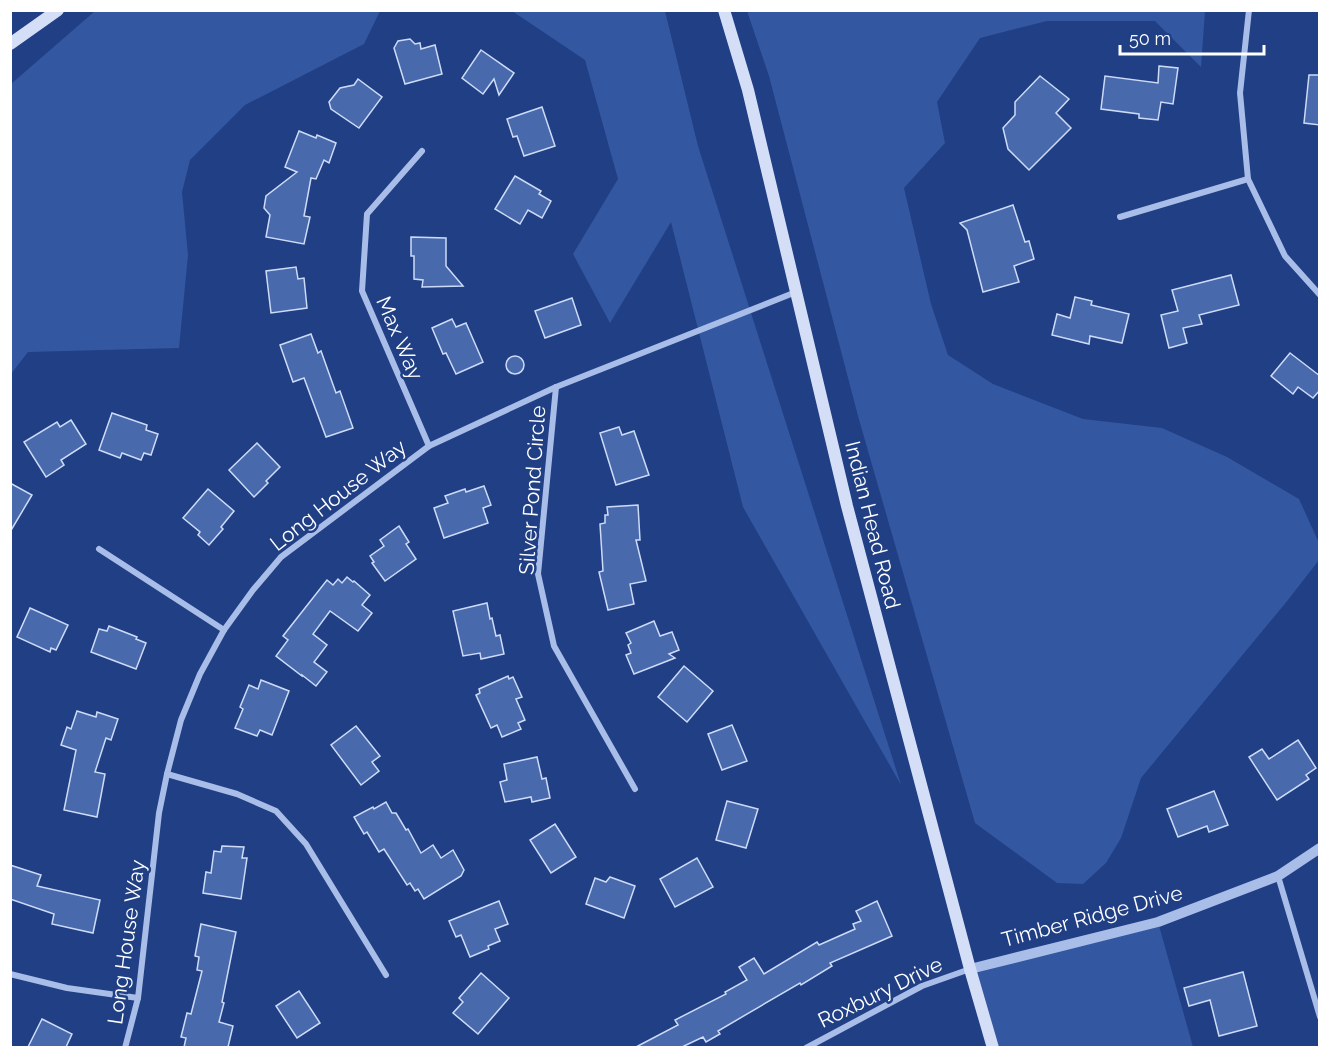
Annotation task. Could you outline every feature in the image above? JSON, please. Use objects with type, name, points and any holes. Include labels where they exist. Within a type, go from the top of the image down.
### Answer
[{"type":"main road","points":[[10,44],[57,10]]},
{"type":"main road","name":"Indian Head Road","points":[[724,10],[748,90],[847,506],[970,969],[993,1047]]},
{"type":"street","points":[[1249,10],[1240,93],[1248,179],[1285,256],[1320,295]]},
{"type":"street","name":"Max Way","points":[[422,151],[367,214],[362,291],[429,446]]},
{"type":"street","points":[[1120,217],[1248,179]]},
{"type":"street","name":"Long House Way","points":[[125,1047],[138,998],[159,813],[181,720],[200,674],[224,630],[281,557],[429,446],[556,387],[796,292]]},
{"type":"street","name":"Silver Pond Circle","points":[[556,387],[538,574],[554,646],[635,789]]},
{"type":"street","points":[[99,549],[224,630]]},
{"type":"street","points":[[167,774],[237,794],[276,811],[306,844],[386,975]]},
{"type":"street","name":"Timber Ridge Drive","points":[[970,969],[1158,922],[1278,876],[1320,848]]},
{"type":"street","points":[[1278,876],[1320,1017]]},
{"type":"street","name":"Roxbury Drive","points":[[806,1047],[922,986],[970,969]]},
{"type":"street","points":[[10,974],[67,988],[138,998]]},
{"type":"shaded area","points":[[95,11],[380,11],[364,44],[245,105],[190,160],[182,192],[188,255],[179,348],[28,352],[11,374],[11,84]]},
{"type":"shaded area","points":[[512,11],[665,11],[698,146],[901,785],[743,507],[671,222],[610,323],[573,254],[618,179],[585,60]]},
{"type":"shaded area","points":[[747,11],[1205,11],[1201,67],[1155,21],[1047,21],[980,38],[937,102],[945,143],[904,188],[931,304],[948,355],[993,384],[1083,419],[1162,428],[1227,457],[1299,499],[1319,543],[1319,560],[1141,778],[1121,838],[1106,863],[1083,884],[1057,883],[975,823],[858,416],[769,76]]},
{"type":"shaded area","points":[[1158,922],[1193,1047],[993,1047],[970,969]]},
{"type":"building","points":[[410,39],[415,44],[420,43],[421,49],[435,45],[442,74],[405,84],[394,48],[398,41]]},
{"type":"building","points":[[481,50],[514,73],[499,95],[494,79],[483,94],[462,78]]},
{"type":"building","points":[[1159,66],[1178,68],[1173,104],[1161,102],[1158,120],[1139,118],[1139,114],[1101,109],[1105,76],[1158,83]]},
{"type":"building","points":[[1309,75],[1320,75],[1320,125],[1304,123]]},
{"type":"building","points":[[1040,76],[1069,99],[1056,113],[1071,128],[1029,170],[1008,149],[1003,128],[1015,115],[1015,102]]},
{"type":"building","points":[[358,79],[382,97],[359,128],[331,109],[329,102],[340,88],[354,85]]},
{"type":"building","points":[[542,107],[555,146],[524,156],[517,136],[513,137],[507,119]]},
{"type":"building","points":[[299,131],[336,143],[329,163],[324,160],[316,179],[311,178],[304,216],[310,217],[304,244],[266,237],[270,215],[264,208],[266,196],[297,172],[285,167]]},
{"type":"building","points":[[515,176],[541,191],[539,194],[551,201],[542,218],[528,210],[520,224],[495,209]]},
{"type":"building","points":[[1013,205],[1025,242],[1029,241],[1034,259],[1014,266],[1019,282],[983,292],[967,230],[960,223]]},
{"type":"building","points":[[411,237],[446,238],[446,266],[463,286],[422,287],[423,280],[414,279]]},
{"type":"building","points":[[296,267],[298,279],[304,278],[307,308],[271,313],[266,271]]},
{"type":"building","points":[[1231,275],[1239,305],[1199,315],[1202,324],[1183,328],[1187,343],[1169,348],[1161,315],[1178,311],[1172,290]]},
{"type":"building","points":[[1075,297],[1092,301],[1091,305],[1129,314],[1122,343],[1090,336],[1089,344],[1052,335],[1057,314],[1070,318]]},
{"type":"building","points":[[572,298],[581,325],[545,338],[535,311]]},
{"type":"building","points":[[452,319],[456,327],[466,323],[483,362],[456,374],[446,353],[443,354],[432,328]]},
{"type":"building","points":[[311,334],[318,353],[321,351],[336,393],[340,391],[353,428],[326,437],[304,378],[293,382],[280,345]]},
{"type":"building","points":[[1290,353],[1320,376],[1320,390],[1313,398],[1298,387],[1293,394],[1271,376]]},
{"type":"building","points":[[515,356],[521,359],[524,365],[521,371],[515,374],[509,371],[506,365],[509,359]]},
{"type":"building","points":[[112,413],[147,425],[146,430],[158,434],[151,455],[144,453],[141,460],[122,453],[120,458],[99,450]]},
{"type":"building","points":[[71,420],[86,444],[61,460],[64,465],[46,477],[24,442],[57,422],[60,427]]},
{"type":"building","points":[[619,427],[622,435],[634,431],[649,475],[616,485],[600,433]]},
{"type":"building","points":[[257,443],[280,467],[254,497],[229,470]]},
{"type":"building","points":[[10,483],[32,495],[10,532]]},
{"type":"building","points":[[484,486],[491,505],[483,508],[488,523],[444,538],[434,508],[448,503],[445,496],[465,489],[466,492]]},
{"type":"building","points":[[208,489],[234,511],[221,527],[223,529],[209,545],[198,535],[200,532],[183,518]]},
{"type":"building","points":[[638,505],[640,540],[636,540],[646,581],[630,584],[634,604],[608,610],[599,572],[603,571],[600,524],[605,523],[605,515],[608,515],[607,507]]},
{"type":"building","points":[[399,526],[409,542],[406,544],[416,559],[385,581],[372,563],[374,562],[370,556],[384,546],[380,540]]},
{"type":"building","points":[[347,577],[370,595],[362,605],[372,613],[358,631],[330,611],[313,634],[327,645],[314,662],[327,672],[316,686],[276,656],[288,640],[283,636],[327,580],[333,585],[338,579],[342,583]]},
{"type":"building","points":[[487,603],[496,636],[500,635],[504,654],[481,659],[480,653],[463,656],[453,611]]},
{"type":"building","points":[[30,608],[68,625],[56,650],[51,648],[50,652],[17,637]]},
{"type":"building","points":[[654,621],[660,636],[672,632],[679,650],[669,654],[675,658],[634,674],[626,655],[631,653],[628,645],[631,643],[626,633]]},
{"type":"building","points":[[109,626],[146,643],[136,669],[91,652],[99,629],[107,631]]},
{"type":"building","points":[[684,666],[713,691],[687,722],[658,697]]},
{"type":"building","points":[[508,676],[509,679],[513,677],[522,697],[516,699],[525,720],[518,723],[521,729],[502,737],[497,725],[491,728],[476,695],[480,693],[479,689]]},
{"type":"building","points":[[261,680],[289,691],[272,735],[260,730],[257,736],[235,728],[249,685],[258,689]]},
{"type":"building","points":[[77,711],[96,717],[97,712],[118,719],[111,740],[106,738],[95,772],[105,774],[97,817],[64,810],[76,750],[61,745],[67,727],[71,729]]},
{"type":"building","points":[[732,725],[747,761],[722,770],[708,734]]},
{"type":"building","points":[[356,726],[380,756],[372,762],[379,771],[361,785],[331,745]]},
{"type":"building","points":[[1298,740],[1316,768],[1306,775],[1309,779],[1277,800],[1249,757],[1262,749],[1269,759]]},
{"type":"building","points":[[537,757],[542,779],[546,778],[550,798],[532,802],[531,797],[505,802],[500,782],[507,780],[504,764]]},
{"type":"building","points":[[1214,791],[1228,825],[1209,832],[1207,826],[1178,837],[1167,809]]},
{"type":"building","points":[[727,801],[758,809],[746,848],[716,840]]},
{"type":"building","points":[[386,802],[392,813],[396,813],[406,830],[408,829],[421,853],[433,845],[441,858],[453,850],[464,870],[461,876],[424,899],[418,889],[415,891],[410,883],[407,885],[384,849],[379,852],[367,832],[364,834],[354,817]]},
{"type":"building","points":[[555,824],[576,857],[551,873],[530,840]]},
{"type":"building","points":[[222,846],[244,847],[242,858],[247,858],[241,899],[203,893],[206,872],[211,873],[214,851],[221,852]]},
{"type":"building","points":[[697,858],[713,887],[675,907],[660,879]]},
{"type":"building","points":[[10,865],[41,875],[37,886],[100,900],[93,933],[52,924],[54,914],[10,899]]},
{"type":"building","points":[[610,877],[635,886],[624,918],[586,904],[595,878],[606,882]]},
{"type":"building","points":[[499,901],[508,924],[495,929],[500,941],[488,946],[489,949],[470,957],[461,935],[456,937],[449,921]]},
{"type":"building","points":[[877,901],[892,936],[830,963],[832,966],[718,1031],[720,1034],[706,1042],[703,1037],[682,1047],[636,1047],[678,1025],[675,1020],[726,994],[725,992],[747,980],[739,967],[754,958],[764,974],[817,942],[819,945],[855,929],[853,924],[861,921],[856,911]]},
{"type":"building","points":[[201,924],[236,932],[219,1022],[233,1026],[228,1047],[184,1047],[186,1038],[181,1037],[187,1013],[191,1014],[202,971],[197,970],[199,957],[195,956]]},
{"type":"building","points":[[1243,972],[1257,1026],[1219,1036],[1210,1000],[1189,1006],[1184,988]]},
{"type":"building","points":[[481,973],[509,998],[478,1034],[453,1013],[463,1002],[459,998]]},
{"type":"building","points":[[299,991],[320,1023],[297,1038],[276,1006]]},
{"type":"building","points":[[42,1019],[72,1034],[66,1047],[28,1047]]}]
